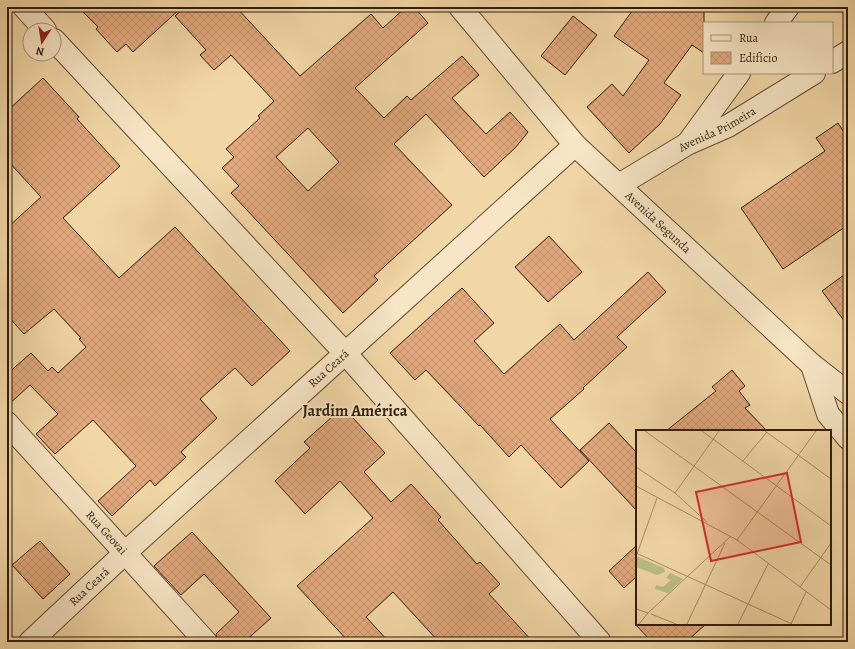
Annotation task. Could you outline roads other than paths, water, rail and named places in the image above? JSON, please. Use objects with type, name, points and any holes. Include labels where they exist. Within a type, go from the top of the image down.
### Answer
[{"type":"street","points":[[24,7],[38,22]]},
{"type":"street","name":"Avenida Segunda","points":[[460,7],[575,145],[812,365],[828,414],[848,438]]},
{"type":"street","points":[[777,22],[788,7]]},
{"type":"street","points":[[62,49],[346,354],[600,642]]},
{"type":"street","points":[[833,61],[848,52]]},
{"type":"street","points":[[687,144],[739,74]]},
{"type":"street","name":"Avenida Primeira","points":[[619,185],[687,144],[728,126],[812,74]]},
{"type":"street","name":"Rua Ceará","points":[[30,642],[126,552],[575,145]]},
{"type":"street","points":[[812,365],[848,393]]},
{"type":"street","name":"Rua Geovai","points":[[7,423],[126,552],[206,642]]},
{"type":"district","name":"Jardim América","points":[[355,410]]}]
